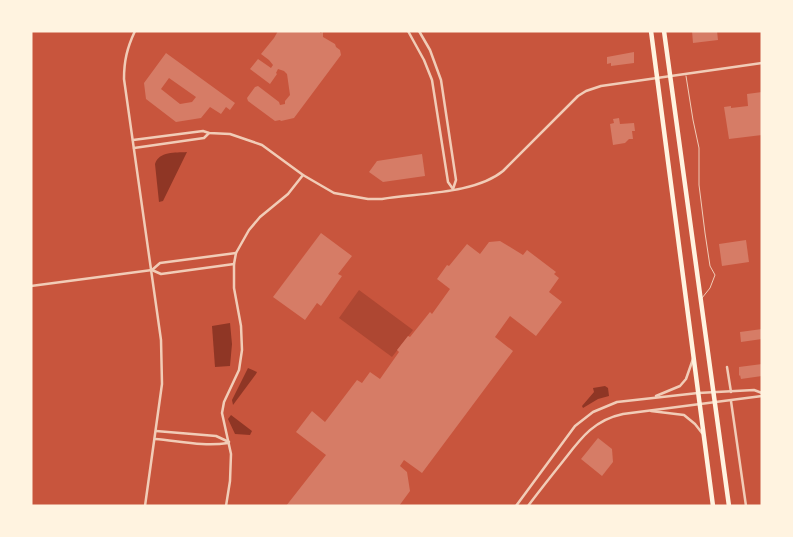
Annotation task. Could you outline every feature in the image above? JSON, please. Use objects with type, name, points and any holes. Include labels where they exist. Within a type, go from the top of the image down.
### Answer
[{"type":"highway","points":[[651,31],[713,506]]},
{"type":"highway","points":[[664,31],[729,506]]},
{"type":"street","points":[[135,31],[127,48],[124,70],[152,270],[161,348],[162,384],[145,506]]},
{"type":"street","points":[[408,31],[424,60],[432,80],[448,182],[453,189]]},
{"type":"street","points":[[419,31],[430,50],[441,80],[456,180],[453,189]]},
{"type":"street","points":[[133,140],[203,131],[230,134],[253,141],[273,151],[304,175],[334,193],[368,199],[382,199],[474,186],[496,177],[578,96],[586,91],[602,86],[670,75],[762,63]]},
{"type":"street","points":[[134,148],[204,138],[209,133]]},
{"type":"street","points":[[226,506],[231,467],[229,442],[222,419],[223,405],[239,370],[242,350],[241,326],[234,288],[236,253],[248,230],[260,217],[288,194],[304,175]]},
{"type":"street","points":[[152,270],[160,263],[236,253]]},
{"type":"street","points":[[31,286],[152,270],[161,274],[234,264]]},
{"type":"street","points":[[654,398],[680,386],[686,379],[693,357]]},
{"type":"street","points":[[727,367],[731,392]]},
{"type":"street","points":[[516,506],[569,433],[583,418],[593,412],[611,404],[698,393],[754,390],[762,395]]},
{"type":"street","points":[[528,506],[578,440],[591,428],[614,416],[762,395]]},
{"type":"street","points":[[731,400],[746,506]]},
{"type":"street","points":[[650,411],[684,415],[695,424],[704,436]]},
{"type":"street","points":[[156,431],[217,436],[229,442]]},
{"type":"street","points":[[155,439],[219,444],[229,442]]},
{"type":"lane","points":[[686,73],[692,120],[699,148],[699,185],[705,233],[710,266],[715,275],[710,288],[702,298]]},
{"type":"shaded area","points":[[187,152],[163,201],[159,202],[155,164],[157,160],[164,155]]},
{"type":"shaded area","points":[[359,290],[413,330],[392,357],[339,318]]},
{"type":"shaded area","points":[[230,323],[232,344],[230,366],[215,367],[212,326]]},
{"type":"shaded area","points":[[248,368],[257,372],[233,405],[232,400]]},
{"type":"shaded area","points":[[605,386],[608,388],[609,396],[598,399],[583,408],[582,406],[594,392],[593,388]]},
{"type":"shaded area","points":[[231,415],[252,431],[250,435],[235,434],[228,419]]},
{"type":"building","points":[[278,31],[323,32],[323,37],[335,44],[340,50],[341,55],[294,118],[275,121],[248,101],[247,98],[255,87],[258,86],[279,102],[280,105],[285,104],[290,95],[287,74],[284,71],[278,69],[270,84],[250,69],[258,59],[271,68],[273,65],[261,54]]},
{"type":"building","points":[[692,31],[717,31],[718,40],[693,43]]},
{"type":"building","points":[[634,52],[634,63],[611,66],[611,63],[607,64],[607,57]]},
{"type":"building","points":[[166,53],[235,103],[230,110],[226,107],[221,114],[210,107],[201,118],[176,122],[146,99],[144,83]],"holes":[[[169,78],[196,97],[192,102],[180,104],[161,89]]]},
{"type":"building","points":[[762,92],[762,135],[729,139],[724,107],[748,106],[747,94]]},
{"type":"building","points":[[619,118],[620,124],[634,123],[635,131],[632,131],[633,139],[629,139],[625,143],[613,145],[610,124],[614,123],[613,119]]},
{"type":"building","points":[[422,154],[425,176],[383,182],[369,172],[377,161]]},
{"type":"building","points":[[321,233],[352,256],[338,274],[342,276],[321,306],[317,303],[305,320],[273,297]]},
{"type":"building","points":[[746,240],[749,262],[722,266],[719,244]]},
{"type":"building","points":[[500,241],[523,255],[527,250],[556,272],[554,274],[559,278],[549,292],[562,302],[536,336],[510,316],[495,337],[513,351],[422,473],[404,460],[400,466],[407,472],[410,491],[399,506],[286,506],[326,455],[296,432],[312,411],[325,422],[357,380],[362,383],[370,372],[380,379],[399,352],[397,350],[430,312],[432,314],[450,289],[437,279],[447,265],[449,266],[467,244],[480,254],[489,242]]},
{"type":"building","points":[[762,329],[762,339],[741,342],[740,332]]},
{"type":"building","points":[[762,364],[762,376],[741,379],[739,376],[739,367]]},
{"type":"building","points":[[598,438],[612,449],[613,462],[602,476],[581,459]]}]
